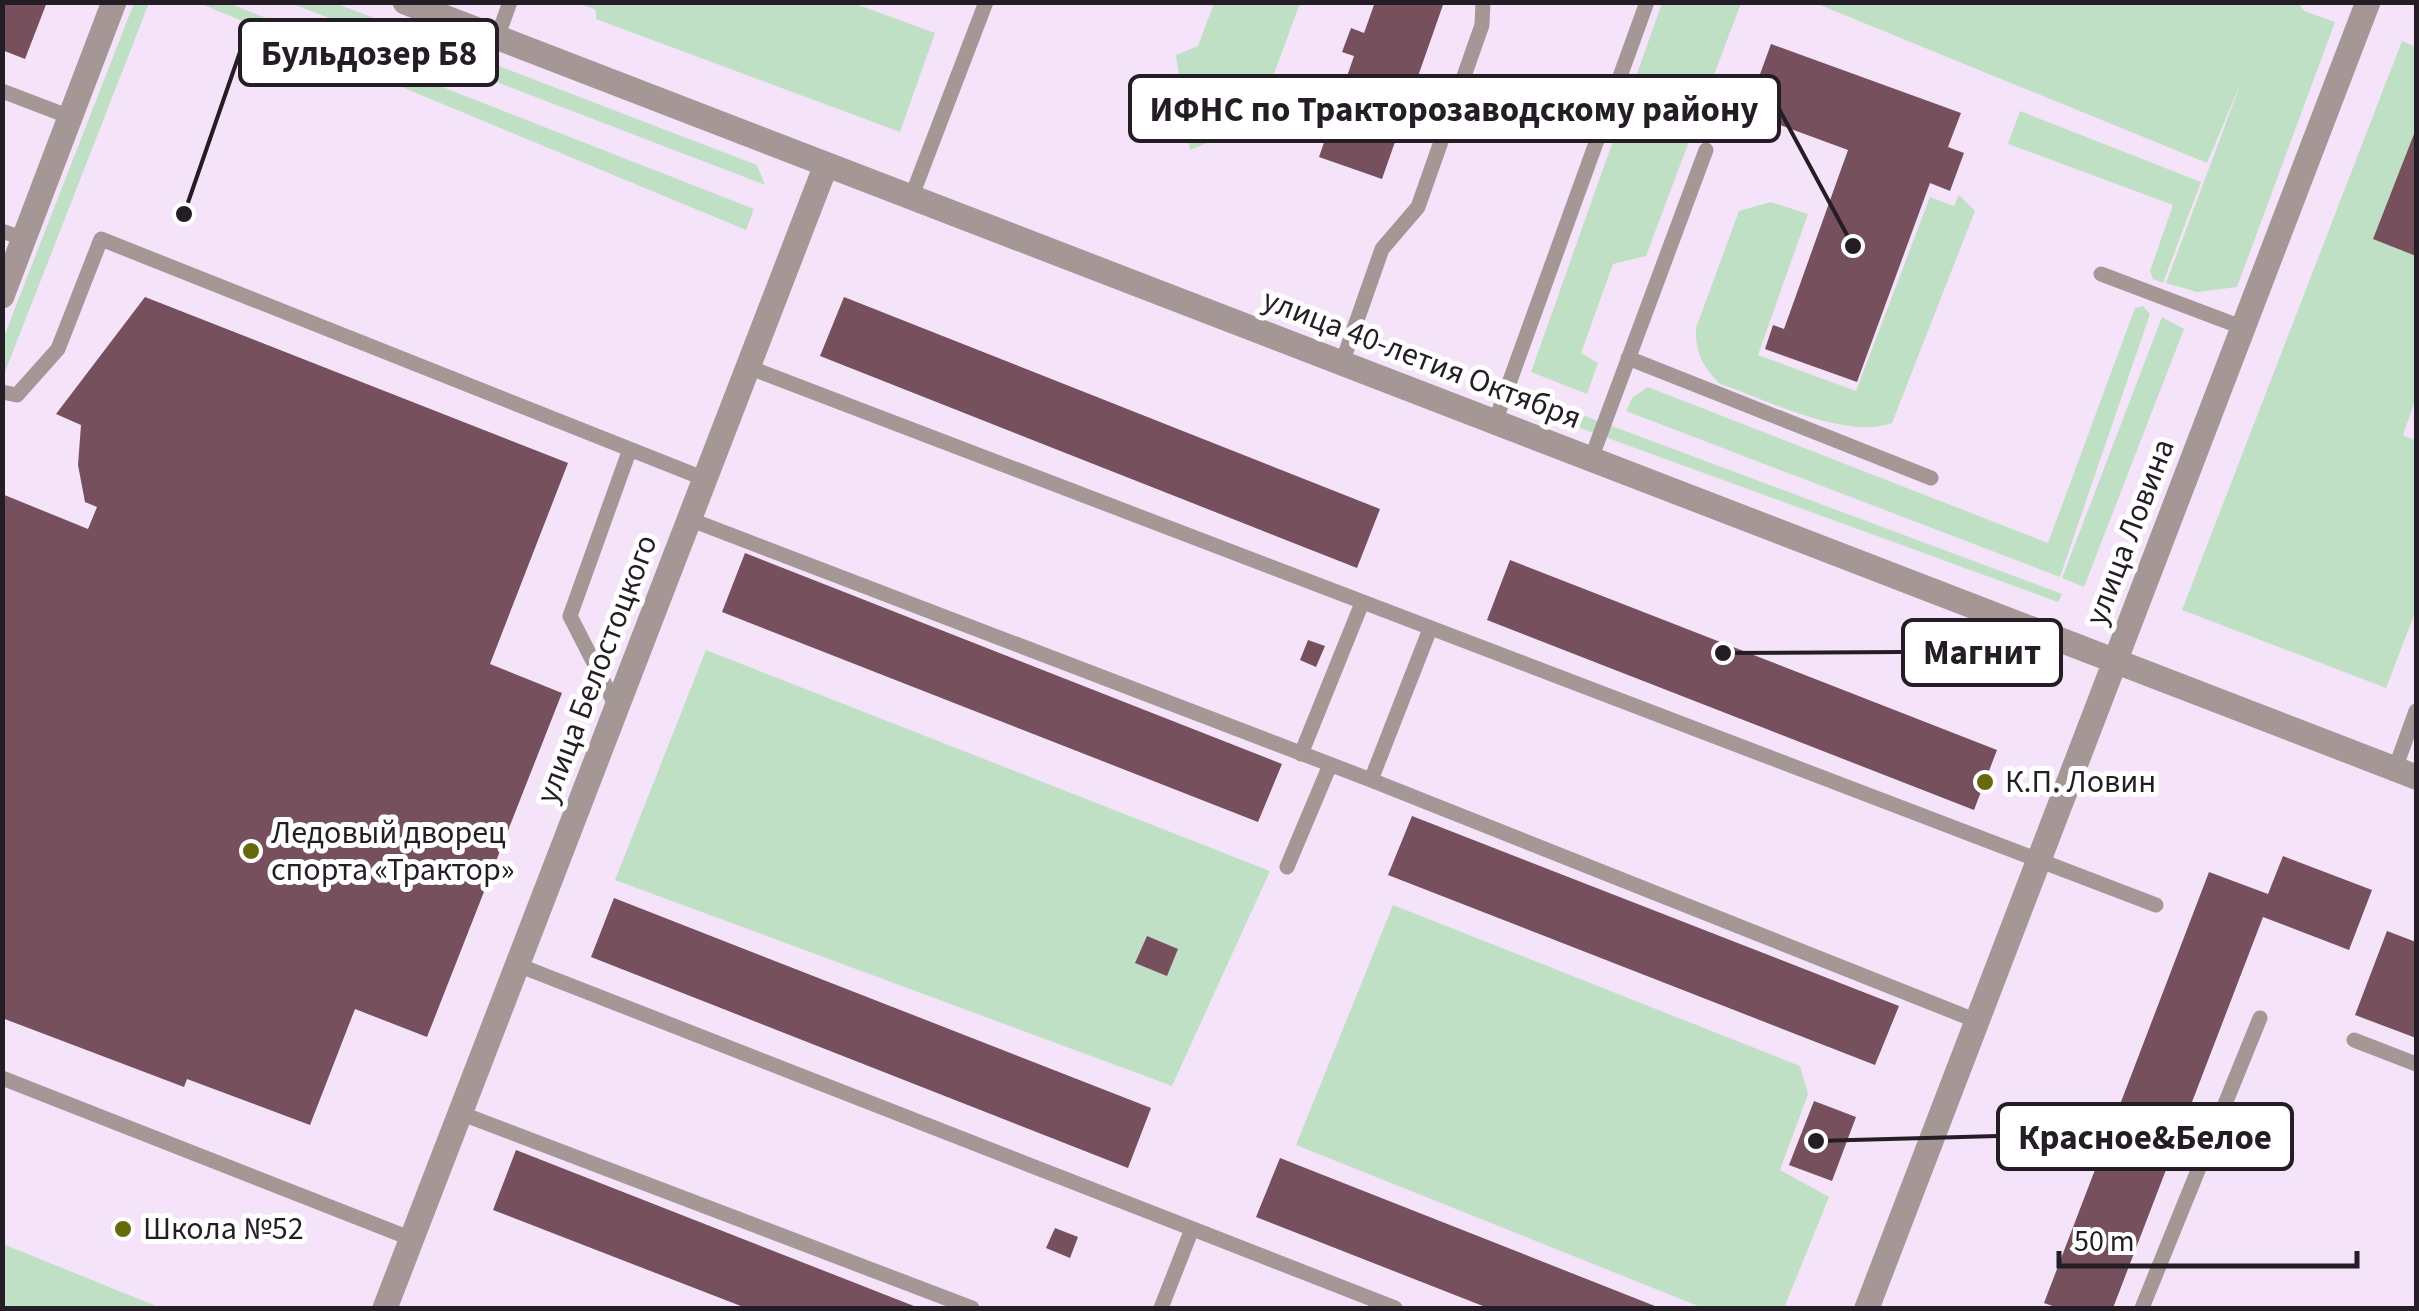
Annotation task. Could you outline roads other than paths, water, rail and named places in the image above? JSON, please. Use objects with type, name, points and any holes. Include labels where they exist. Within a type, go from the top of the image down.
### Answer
[{"type":"street","points":[[2,296],[13,235],[70,117],[114,2]]},
{"type":"street","name":"улица 40-летия Октября","points":[[404,2],[2406,773]]},
{"type":"street","name":"улица Ловина","points":[[1867,1308],[2368,2]]},
{"type":"street","name":"улица Белостоцкого","points":[[385,1308],[826,165]]},
{"type":"lane","points":[[497,38],[510,2]]},
{"type":"lane","points":[[911,198],[986,2]]},
{"type":"lane","points":[[1342,363],[1382,249],[1418,208],[1482,25],[1483,2]]},
{"type":"lane","points":[[1495,422],[1647,2]]},
{"type":"lane","points":[[2,91],[70,117]]},
{"type":"lane","points":[[1591,459],[1706,150]]},
{"type":"lane","points":[[2,392],[17,396],[58,348],[102,238],[704,479]]},
{"type":"lane","points":[[2101,274],[2244,328]]},
{"type":"lane","points":[[1628,358],[1931,478]]},
{"type":"lane","points":[[748,367],[2156,905]]},
{"type":"lane","points":[[616,708],[570,616],[630,449]]},
{"type":"lane","points":[[689,519],[1371,780],[1977,1021]]},
{"type":"lane","points":[[1301,754],[1362,603]]},
{"type":"lane","points":[[1371,780],[1430,630]]},
{"type":"lane","points":[[2406,773],[2416,711]]},
{"type":"lane","points":[[1287,867],[1330,765]]},
{"type":"lane","points":[[518,965],[1395,1308]]},
{"type":"lane","points":[[2142,1308],[2260,1018]]},
{"type":"lane","points":[[2354,1040],[2416,1064]]},
{"type":"lane","points":[[2,1078],[412,1238]]},
{"type":"lane","points":[[460,1113],[972,1308]]},
{"type":"lane","points":[[1161,1308],[1192,1229]]},
{"type":"place","name":"Бульдозер Б8","points":[[184,214]]},
{"type":"place","name":"ИФНС по Тракторозаводскому району","points":[[1853,246]]},
{"type":"place","name":"Магнит","points":[[1723,653]]},
{"type":"place","name":"К.П. Ловин","points":[[1985,782]]},
{"type":"place","name":"Ледовый дворец спорта «Трактор»","points":[[251,851]]},
{"type":"place","name":"Красное&Белое","points":[[1816,1141]]},
{"type":"place","name":"Школа №52","points":[[123,1229]]}]
